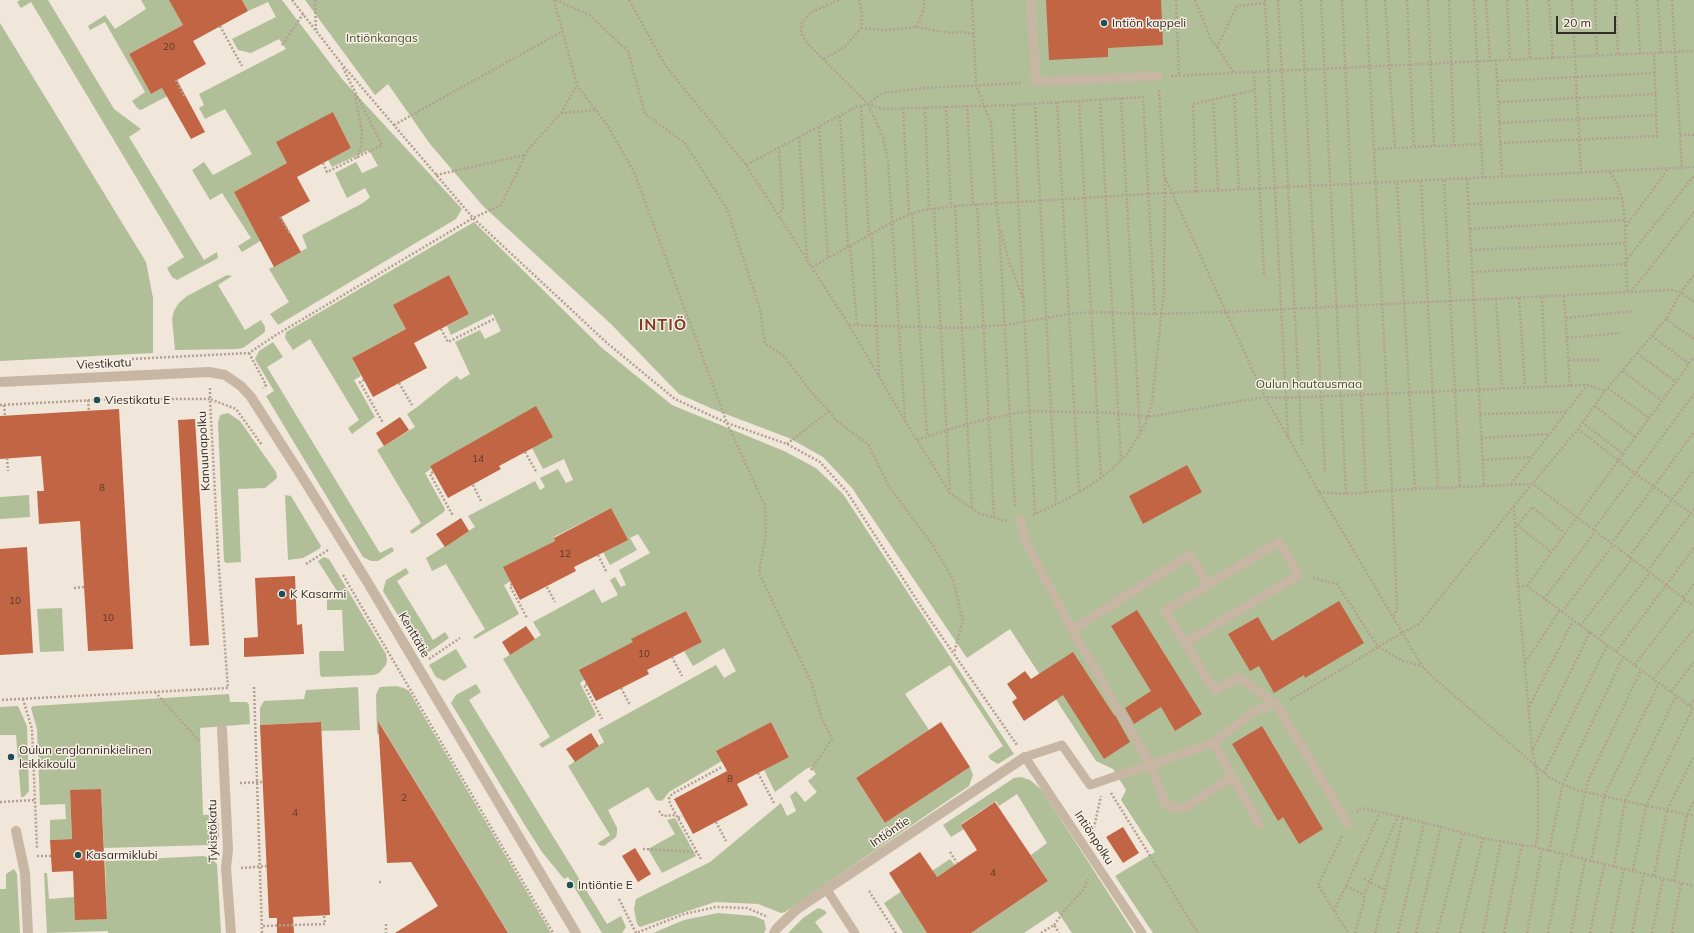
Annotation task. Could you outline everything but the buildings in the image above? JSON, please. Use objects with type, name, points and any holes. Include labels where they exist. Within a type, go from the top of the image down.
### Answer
[{"type":"street","name":"Viestikatu","points":[[0,382],[209,372]]},
{"type":"street","name":"Kenttätie","points":[[209,372],[225,375],[241,386],[251,397],[368,583],[576,933]]},
{"type":"street","name":"Tykistökatu","points":[[222,730],[228,850],[226,868],[231,933]]},
{"type":"street","name":"Intiöntie","points":[[775,931],[797,909],[1025,757]]},
{"type":"street","points":[[16,831],[25,872],[28,933]]},
{"type":"lane","points":[[1031,0],[1036,82],[1158,76]]},
{"type":"lane","points":[[1018,520],[1025,540],[1072,630],[1151,765],[1165,803],[1174,808],[1186,807],[1232,776]]},
{"type":"lane","points":[[1185,643],[1299,575],[1279,542],[1165,611],[1185,643],[1215,691],[1240,677],[1276,704],[1348,824]]},
{"type":"lane","points":[[1072,630],[1190,555],[1208,585]]},
{"type":"lane","points":[[1025,757],[1062,745],[1090,785],[1214,743],[1254,711],[1276,704]]},
{"type":"lane","points":[[1214,743],[1259,824]]},
{"type":"lane","name":"Intiönpolku","points":[[1025,757],[1142,933]]},
{"type":"lane","points":[[827,890],[855,933]]},
{"type":"path","points":[[292,0],[341,63],[473,218],[607,343],[675,398],[727,422],[787,444],[820,462],[847,492],[922,608],[1025,757]]},
{"type":"path","points":[[315,0],[316,32]]},
{"type":"path","points":[[555,0],[577,85],[607,125],[634,172],[727,422],[765,506],[766,534],[759,573],[811,682],[822,719],[832,739],[811,770]]},
{"type":"path","points":[[555,0],[589,15],[628,51],[645,114],[684,144],[727,209],[760,309],[766,344],[784,356],[812,393],[830,411],[838,422],[868,444],[888,485],[934,547],[953,579],[963,621],[954,653]]},
{"type":"path","points":[[630,0],[666,65],[746,165],[778,214],[849,325],[950,493],[978,513],[1008,521],[1018,520],[1056,505],[1101,477],[1121,461],[1128,453],[1140,435],[1148,417],[1152,403],[1164,289],[1165,176],[1158,76],[1694,51]]},
{"type":"path","points":[[839,0],[810,13],[802,23],[801,33],[807,42],[868,104],[883,137],[888,160],[905,420]]},
{"type":"path","points":[[824,59],[846,46],[862,28],[862,13],[859,0]]},
{"type":"path","points":[[916,27],[924,9],[924,0]]},
{"type":"path","points":[[972,0],[976,85],[991,122],[1018,520]]},
{"type":"path","points":[[1176,0],[1179,75]]},
{"type":"path","points":[[1196,0],[1212,40],[1234,73]]},
{"type":"path","points":[[1278,0],[1302,445]]},
{"type":"path","points":[[1301,0],[1325,472]]},
{"type":"path","points":[[1321,0],[1346,494]]},
{"type":"path","points":[[1342,0],[1366,493]]},
{"type":"path","points":[[1366,0],[1392,490],[1397,609],[1394,618]]},
{"type":"path","points":[[1385,0],[1395,148]]},
{"type":"path","points":[[1407,0],[1414,148]]},
{"type":"path","points":[[1428,0],[1434,147]]},
{"type":"path","points":[[1449,0],[1454,146]]},
{"type":"path","points":[[1474,0],[1483,178]]},
{"type":"path","points":[[1486,0],[1490,61]]},
{"type":"path","points":[[1507,0],[1510,60]]},
{"type":"path","points":[[1527,0],[1530,59]]},
{"type":"path","points":[[1549,0],[1552,58]]},
{"type":"path","points":[[1572,0],[1581,173]]},
{"type":"path","points":[[1595,0],[1598,56]]},
{"type":"path","points":[[1616,0],[1618,55]]},
{"type":"path","points":[[1637,0],[1640,54]]},
{"type":"path","points":[[1658,0],[1661,53]]},
{"type":"path","points":[[1672,0],[1682,168]]},
{"type":"path","points":[[1217,47],[1237,6],[1265,2],[1288,438]]},
{"type":"path","points":[[282,45],[303,14]]},
{"type":"path","points":[[220,26],[242,66]]},
{"type":"path","points":[[862,28],[886,30],[916,27],[950,33],[962,32],[974,34]]},
{"type":"path","points":[[394,125],[562,31]]},
{"type":"path","points":[[1500,143],[1657,136],[1654,53]]},
{"type":"path","points":[[1496,60],[1502,177]]},
{"type":"path","points":[[323,163],[327,172],[382,145],[341,63]]},
{"type":"path","points":[[1254,72],[1264,276]]},
{"type":"path","points":[[1497,81],[1655,73]]},
{"type":"path","points":[[176,80],[184,96]]},
{"type":"path","points":[[746,165],[840,116],[868,104],[882,93],[924,88],[1036,82]]},
{"type":"path","points":[[208,355],[249,353],[276,335],[473,218],[501,204],[528,150],[561,114],[577,85]]},
{"type":"path","points":[[354,89],[362,132],[361,146],[357,158]]},
{"type":"path","points":[[1196,192],[1193,104],[1255,90]]},
{"type":"path","points":[[1234,94],[1239,190]]},
{"type":"path","points":[[1498,102],[1656,94]]},
{"type":"path","points":[[868,104],[883,109],[925,108],[967,105],[1013,105],[1143,97],[1155,314]]},
{"type":"path","points":[[1121,98],[1140,435]]},
{"type":"path","points":[[1100,99],[1121,461]]},
{"type":"path","points":[[1213,99],[1218,191]]},
{"type":"path","points":[[1079,101],[1101,477]]},
{"type":"path","points":[[1057,102],[1079,492]]},
{"type":"path","points":[[1035,103],[1056,505]]},
{"type":"path","points":[[967,105],[973,204]]},
{"type":"path","points":[[1013,105],[1035,514]]},
{"type":"path","points":[[861,106],[869,235]]},
{"type":"path","points":[[946,106],[962,328],[972,509]]},
{"type":"path","points":[[903,108],[927,437]]},
{"type":"path","points":[[925,108],[929,209]]},
{"type":"path","points":[[561,114],[595,110]]},
{"type":"path","points":[[1499,123],[1656,115]]},
{"type":"path","points":[[840,116],[849,246],[857,325]]},
{"type":"path","points":[[819,127],[828,258]]},
{"type":"path","points":[[1680,135],[1694,135]]},
{"type":"path","points":[[799,137],[807,260]]},
{"type":"path","points":[[1374,150],[1481,144]]},
{"type":"path","points":[[778,214],[783,210],[779,148]]},
{"type":"path","points":[[436,175],[525,155]]},
{"type":"path","points":[[812,267],[892,222],[911,214],[934,208],[973,204],[1106,196],[1397,183],[1694,167]]},
{"type":"path","points":[[1625,227],[1669,168]]},
{"type":"path","points":[[1610,172],[1616,182],[1622,198],[1625,220],[1629,293]]},
{"type":"path","points":[[1165,176],[1265,397],[1319,492],[1404,633],[1422,666],[1536,767],[1563,784],[1576,790],[1694,816]]},
{"type":"path","points":[[1627,259],[1694,176]]},
{"type":"path","points":[[1467,179],[1484,485]]},
{"type":"path","points":[[1444,180],[1460,486]]},
{"type":"path","points":[[1421,181],[1438,488]]},
{"type":"path","points":[[1397,183],[1415,488]]},
{"type":"path","points":[[1469,204],[1622,198]]},
{"type":"path","points":[[977,204],[994,518]]},
{"type":"path","points":[[934,208],[950,493]]},
{"type":"path","points":[[1629,293],[1694,212]]},
{"type":"path","points":[[280,217],[290,234]]},
{"type":"path","points":[[1470,229],[1625,220]]},
{"type":"path","points":[[999,225],[1009,262],[1024,300]]},
{"type":"path","points":[[872,233],[879,377]]},
{"type":"path","points":[[1471,250],[1626,243]]},
{"type":"path","points":[[1472,272],[1627,264]]},
{"type":"path","points":[[1276,704],[1294,699],[1378,647],[1419,624],[1578,429],[1608,388],[1666,319],[1681,292],[1694,275]]},
{"type":"path","points":[[849,325],[962,328],[1005,325],[1069,314],[1092,312],[1162,314],[1282,310],[1670,290],[1681,292],[1694,300]]},
{"type":"path","points":[[1564,296],[1570,386]]},
{"type":"path","points":[[1542,297],[1546,386]]},
{"type":"path","points":[[1519,298],[1525,387]]},
{"type":"path","points":[[1496,299],[1502,388]]},
{"type":"path","points":[[1566,318],[1632,311]]},
{"type":"path","points":[[441,329],[448,342],[494,319]]},
{"type":"path","points":[[1666,319],[1694,339]]},
{"type":"path","points":[[1567,338],[1620,333]]},
{"type":"path","points":[[1652,336],[1689,364]]},
{"type":"path","points":[[249,353],[266,385]]},
{"type":"path","points":[[1637,353],[1676,382]]},
{"type":"path","points":[[1527,586],[1694,357]]},
{"type":"path","points":[[1569,360],[1600,360]]},
{"type":"path","points":[[1623,371],[1662,401]]},
{"type":"path","points":[[364,380],[360,382],[383,423]]},
{"type":"path","points":[[398,383],[412,405]]},
{"type":"path","points":[[917,440],[988,418],[1030,411],[1118,413],[1148,417],[1265,397],[1286,398],[1432,390],[1587,385],[1606,391]]},
{"type":"path","points":[[1511,484],[1587,385]]},
{"type":"path","points":[[1608,388],[1649,418]]},
{"type":"path","points":[[1544,599],[1694,394]]},
{"type":"path","points":[[210,399],[236,409],[262,446]]},
{"type":"path","name":"Kanuunapolku","points":[[0,405],[88,400],[210,399],[219,569],[228,688],[155,692]]},
{"type":"path","points":[[88,400],[89,411]]},
{"type":"path","points":[[4,405],[5,416]]},
{"type":"path","points":[[1595,406],[1635,437]]},
{"type":"path","points":[[787,444],[830,411]]},
{"type":"path","points":[[1480,414],[1566,412]]},
{"type":"path","points":[[1582,422],[1623,454]]},
{"type":"path","points":[[1578,429],[1636,474],[1694,515]]},
{"type":"path","points":[[1525,664],[1561,611],[1694,432]]},
{"type":"path","points":[[1481,438],[1549,434]]},
{"type":"path","points":[[525,452],[537,473]]},
{"type":"path","points":[[1483,460],[1532,457]]},
{"type":"path","points":[[7,458],[8,471]]},
{"type":"path","points":[[1580,626],[1694,470]]},
{"type":"path","points":[[433,472],[430,474],[453,516]]},
{"type":"path","points":[[1319,492],[1346,494],[1415,488],[1533,484],[1694,606]]},
{"type":"path","points":[[473,485],[481,501]]},
{"type":"path","points":[[1514,506],[1518,587],[1532,749],[1536,767],[1538,835],[1535,847]]},
{"type":"path","points":[[1518,525],[1532,507],[1565,533]]},
{"type":"path","points":[[1598,638],[1694,509]]},
{"type":"path","points":[[1514,522],[1551,552]]},
{"type":"path","points":[[324,543],[332,556]]},
{"type":"path","points":[[1616,652],[1694,548]]},
{"type":"path","points":[[306,564],[328,550]]},
{"type":"path","points":[[598,555],[607,573]]},
{"type":"path","points":[[340,570],[553,933]]},
{"type":"path","points":[[1299,575],[1337,584],[1378,647],[1403,661],[1422,666]]},
{"type":"path","points":[[512,584],[510,586],[527,618]]},
{"type":"path","points":[[1635,665],[1694,584]]},
{"type":"path","points":[[1518,587],[1527,586],[1693,708],[1646,806],[1633,870]]},
{"type":"path","points":[[74,588],[84,587]]},
{"type":"path","points":[[547,587],[555,602]]},
{"type":"path","points":[[1529,708],[1573,620]]},
{"type":"path","points":[[1653,679],[1694,628]]},
{"type":"path","points":[[1532,749],[1590,632]]},
{"type":"path","points":[[417,666],[460,638]]},
{"type":"path","points":[[1544,772],[1607,645]]},
{"type":"path","points":[[672,657],[682,676]]},
{"type":"path","points":[[1549,850],[1563,784],[1623,657]]},
{"type":"path","points":[[1671,692],[1694,662]]},
{"type":"path","points":[[1571,856],[1588,782],[1641,670]]},
{"type":"path","points":[[1591,862],[1604,796],[1659,683]]},
{"type":"path","points":[[587,684],[584,685],[602,719]]},
{"type":"path","points":[[254,687],[262,933]]},
{"type":"path","points":[[621,688],[630,704]]},
{"type":"path","points":[[0,700],[155,692],[200,742]]},
{"type":"path","points":[[1614,867],[1625,801],[1676,696]]},
{"type":"path","points":[[23,699],[32,729],[37,856],[51,856]]},
{"type":"path","points":[[1690,706],[1694,700]]},
{"type":"path","points":[[1654,876],[1667,810],[1694,756]]},
{"type":"path","points":[[701,859],[670,804],[669,798],[672,794],[722,767]]},
{"type":"path","points":[[758,773],[774,803]]},
{"type":"path","points":[[1041,933],[1054,924],[1064,910],[1083,890],[1088,880],[1089,852],[1104,781]]},
{"type":"path","points":[[1104,781],[1113,798],[1198,933]]},
{"type":"path","points":[[225,784],[263,782]]},
{"type":"path","points":[[0,802],[35,800]]},
{"type":"path","points":[[1674,881],[1688,815],[1694,802]]},
{"type":"path","points":[[1348,933],[1318,885],[1348,824],[1360,808],[1441,826],[1482,838],[1549,850],[1591,862],[1633,870],[1694,886]]},
{"type":"path","points":[[659,811],[663,816],[682,816]]},
{"type":"path","points":[[1334,911],[1380,813]]},
{"type":"path","points":[[1354,933],[1364,902],[1364,895],[1398,816]]},
{"type":"path","points":[[1375,933],[1404,818]]},
{"type":"path","points":[[716,822],[726,841]]},
{"type":"path","points":[[1398,933],[1424,823]]},
{"type":"path","points":[[1416,933],[1441,826]]},
{"type":"path","points":[[1437,933],[1463,833]]},
{"type":"path","points":[[1460,933],[1482,838]]},
{"type":"path","points":[[1483,933],[1501,841]]},
{"type":"path","points":[[1504,933],[1522,845]]},
{"type":"path","points":[[643,849],[697,852]]},
{"type":"path","points":[[1527,933],[1542,849]]},
{"type":"path","points":[[950,852],[958,863]]},
{"type":"path","points":[[104,854],[113,854]]},
{"type":"path","points":[[1548,933],[1563,854]]},
{"type":"path","points":[[1571,933],[1586,860]]},
{"type":"path","points":[[1590,933],[1604,865]]},
{"type":"path","points":[[226,868],[267,866]]},
{"type":"path","points":[[1611,933],[1624,868]]},
{"type":"path","points":[[1632,933],[1644,873]]},
{"type":"path","points":[[1652,933],[1663,878]]},
{"type":"path","points":[[1364,880],[1385,890]]},
{"type":"path","points":[[1672,933],[1681,883]]},
{"type":"path","points":[[1346,886],[1364,895]]},
{"type":"path","points":[[868,891],[896,933]]},
{"type":"path","points":[[618,899],[636,933],[684,914],[716,907],[747,908],[770,918],[775,931]]},
{"type":"path","points":[[262,926],[325,924],[324,916]]},
{"type":"path","points":[[386,924],[386,933]]},
{"type":"path","points":[[1054,924],[1059,933]]},
{"type":"green space","points":[[20,0],[48,0],[114,109],[141,129],[129,137],[204,260],[217,252],[218,258],[177,280],[172,277],[167,268],[184,257],[31,2],[21,8],[17,2]]},
{"type":"green space","points":[[141,0],[175,0],[171,2],[183,25],[129,54],[151,94],[168,85],[173,93],[141,110],[138,109],[132,101],[145,92],[105,22],[90,30],[88,26],[105,15],[115,29],[146,9]]},
{"type":"green space","points":[[242,0],[282,0],[342,79],[462,209],[456,219],[278,325],[270,314],[289,302],[269,269],[307,248],[302,235],[363,203],[370,197],[365,188],[347,198],[335,173],[356,162],[362,173],[378,166],[369,150],[332,167],[328,160],[351,148],[333,112],[287,163],[234,192],[255,230],[275,232],[242,252],[238,246],[251,238],[222,193],[210,200],[192,170],[204,162],[213,175],[252,154],[225,109],[205,119],[199,108],[204,105],[199,94],[286,49],[279,39],[251,53],[238,50],[232,39],[276,17],[268,2],[248,11]]},
{"type":"green space","name":"Oulun hautausmaa","points":[[305,0],[1694,0],[1694,933],[1153,933],[1115,876],[1155,852],[1121,800],[1126,790],[1113,769],[1096,761],[1010,629],[967,658],[852,488],[823,457],[789,438],[715,410],[679,394],[612,325],[483,206],[430,144],[388,84],[375,95]]},
{"type":"green space","points":[[0,23],[146,262],[153,298],[153,353],[0,361]]},
{"type":"green space","points":[[474,222],[602,348],[672,405],[784,451],[816,468],[843,494],[1014,754],[998,764],[991,760],[988,756],[1003,746],[950,665],[905,694],[929,730],[856,778],[885,823],[970,767],[973,775],[969,786],[785,912],[781,913],[758,904],[715,902],[640,927],[637,924],[634,909],[636,899],[710,862],[781,803],[787,816],[796,811],[790,796],[796,791],[805,802],[817,792],[808,781],[816,774],[811,767],[806,769],[775,792],[764,770],[789,756],[771,722],[717,751],[722,761],[669,792],[662,801],[656,800],[648,787],[608,810],[617,828],[616,837],[604,846],[599,845],[598,843],[610,835],[568,766],[604,742],[598,730],[716,665],[724,678],[736,671],[724,648],[693,666],[684,651],[702,642],[686,611],[632,639],[633,642],[580,683],[596,714],[594,717],[542,748],[539,744],[550,737],[503,659],[541,635],[533,622],[594,589],[602,603],[618,595],[610,580],[615,577],[621,587],[626,585],[619,570],[650,553],[638,534],[630,538],[637,550],[610,565],[603,552],[627,540],[611,508],[554,537],[555,541],[504,567],[511,581],[504,585],[519,614],[475,639],[473,637],[485,629],[446,564],[432,571],[426,558],[475,527],[468,516],[535,481],[540,490],[545,487],[540,478],[558,469],[566,483],[573,480],[564,459],[543,469],[532,448],[536,407],[430,466],[431,469],[425,473],[445,509],[444,512],[412,534],[410,531],[421,523],[377,450],[415,427],[407,414],[457,376],[460,380],[470,374],[455,342],[480,330],[485,339],[501,331],[493,314],[451,335],[447,326],[469,314],[449,275],[394,305],[406,329],[352,358],[361,376],[354,380],[375,417],[352,434],[348,428],[359,420],[310,339],[293,350],[285,338],[286,332]]},
{"type":"green space","points":[[227,275],[232,276],[218,285],[245,330],[261,320],[265,327],[265,332],[243,348],[175,350],[172,319],[178,304],[187,296]]},
{"type":"green space","points":[[273,342],[283,357],[267,367],[380,553],[392,547],[394,551],[378,561],[371,561],[363,557],[266,396],[274,391],[255,359],[259,351]]},
{"type":"green space","points":[[228,413],[240,421],[276,472],[277,477],[265,488],[238,489],[241,562],[226,563],[224,561],[218,423],[220,415]]},
{"type":"green space","points":[[29,495],[30,517],[0,519],[0,497]]},
{"type":"green space","points":[[285,495],[291,496],[321,546],[319,549],[303,558],[288,560]]},
{"type":"green space","points":[[324,557],[329,559],[386,654],[386,665],[379,673],[374,675],[322,677],[320,675],[319,653],[321,651],[344,651],[342,610],[327,610],[327,592],[337,591],[318,561]]},
{"type":"green space","points":[[406,568],[409,573],[397,581],[433,640],[445,632],[449,638],[423,656],[383,591],[386,580]]},
{"type":"green space","points":[[62,608],[64,651],[40,652],[37,609]]},
{"type":"green space","points":[[456,649],[467,667],[444,681],[436,677],[429,665]]},
{"type":"green space","points":[[476,684],[481,692],[469,700],[607,924],[621,916],[626,927],[622,933],[602,933],[568,877],[564,879],[542,852],[451,703],[456,695]]},
{"type":"green space","points":[[396,686],[409,691],[551,933],[508,933],[379,722],[379,735],[377,733],[376,695],[378,690],[380,687]]},
{"type":"green space","points":[[358,687],[360,730],[321,731],[321,722],[260,725],[260,708],[264,701],[304,699],[306,690]]},
{"type":"green space","points":[[229,694],[230,702],[247,702],[249,705],[250,724],[200,728],[203,815],[216,814],[218,816],[219,838],[210,845],[104,848],[101,789],[70,791],[72,839],[50,840],[50,820],[66,819],[65,804],[40,805],[37,729],[31,708],[33,706]]},
{"type":"green space","points":[[18,706],[27,726],[29,791],[24,797],[21,797],[16,735],[0,735],[0,707]]},
{"type":"green space","points":[[1021,777],[1030,780],[1042,790],[1134,933],[1072,933],[1057,911],[1024,933],[971,933],[1048,881],[1031,855],[1047,843],[1017,794],[999,806],[996,801],[961,824],[964,829],[951,837],[943,825],[1014,778]]},
{"type":"green space","points":[[675,818],[696,856],[662,873],[648,849],[675,834],[667,820]]},
{"type":"green space","points":[[203,856],[211,858],[217,864],[221,933],[108,933],[108,931],[47,933],[44,873],[47,873],[49,899],[74,897],[107,919],[105,861]]},
{"type":"green space","points":[[950,859],[955,865],[905,898],[927,933],[903,933],[884,903]]},
{"type":"green space","points":[[14,869],[17,874],[20,933],[0,933],[0,889],[6,889],[6,874]]},
{"type":"green space","points":[[818,908],[827,913],[815,922],[823,933],[788,933],[803,918]]},
{"type":"green space","points":[[718,913],[754,916],[764,920],[766,929],[764,933],[653,933],[684,920]]},
{"type":"place","name":"Intiön kappeli","points":[[1104,23]]},
{"type":"place","name":"Viestikatu E","points":[[97,400]]},
{"type":"place","name":"K Kasarmi","points":[[282,594]]},
{"type":"place","name":"Oulun englanninkielinen leikkikoulu","points":[[11,757]]},
{"type":"place","name":"Kasarmiklubi","points":[[78,855]]},
{"type":"place","name":"Intiöntie E","points":[[570,885]]},
{"type":"district","name":"INTIÖ","points":[[663,325]]},
{"type":"park label","name":"Intiönkangas","points":[[382,38]]}]
